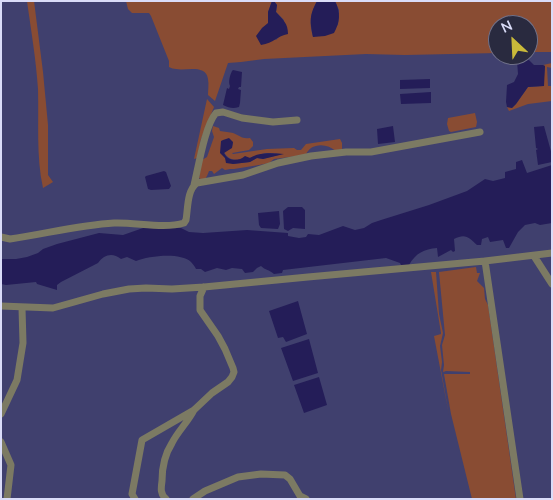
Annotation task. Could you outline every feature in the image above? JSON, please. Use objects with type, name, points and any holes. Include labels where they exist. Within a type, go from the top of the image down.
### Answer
[{"type":"street","points":[[1,237],[10,239],[114,223],[184,224],[200,156],[212,119],[216,113],[223,112],[242,118],[273,122],[297,120]]},
{"type":"street","points":[[194,185],[243,175],[278,163],[311,156],[346,152],[371,152],[480,132]]},
{"type":"street","points":[[1,306],[53,308],[103,294],[130,289],[204,287],[552,254]]},
{"type":"street","points":[[534,256],[552,284]]},
{"type":"street","points":[[485,261],[520,499]]},
{"type":"street","points":[[135,499],[132,494],[142,440],[194,410],[212,393],[228,382],[234,372],[230,359],[218,336],[200,310],[200,296],[204,287]]},
{"type":"street","points":[[1,414],[17,380],[23,343],[22,308]]},
{"type":"street","points":[[166,499],[161,490],[163,464],[172,442],[194,410]]},
{"type":"street","points":[[1,442],[11,465],[7,499]]},
{"type":"street","points":[[193,499],[238,477],[261,474],[285,475],[290,479],[300,496],[306,499]]},
{"type":"shaded area","points":[[27,1],[34,1],[48,125],[48,175],[53,182],[43,188],[39,151],[38,89]]},
{"type":"shaded area","points":[[126,1],[272,1],[268,12],[268,24],[262,28],[276,40],[281,35],[284,20],[276,12],[277,5],[274,1],[317,1],[311,19],[313,37],[338,25],[339,10],[335,1],[552,1],[552,52],[538,52],[538,15],[488,15],[488,53],[366,54],[264,59],[228,63],[215,101],[208,95],[208,79],[204,71],[169,67],[169,61],[149,13],[132,13],[128,9]]},
{"type":"shaded area","points":[[272,1],[277,5],[276,12],[286,24],[288,34],[261,45],[256,36],[268,23],[268,12]]},
{"type":"shaded area","points":[[317,1],[335,1],[339,17],[334,33],[313,37],[311,19]]},
{"type":"shaded area","points":[[552,63],[552,68],[547,67],[548,86],[552,86],[552,101],[528,104],[509,111],[507,107],[512,108],[528,87],[543,86],[545,66],[543,65]]},
{"type":"shaded area","points":[[517,65],[543,65],[545,66],[544,86],[528,87],[512,108],[507,107],[507,85],[514,82],[518,74]]},
{"type":"shaded area","points":[[233,70],[242,72],[241,87],[238,89],[241,90],[239,107],[233,108],[223,105],[227,88],[229,89],[230,86],[229,83]]},
{"type":"shaded area","points":[[430,79],[430,88],[400,89],[400,80]]},
{"type":"shaded area","points":[[431,92],[431,103],[401,104],[400,94]]},
{"type":"shaded area","points":[[207,99],[214,107],[201,139],[197,158],[194,159]]},
{"type":"shaded area","points":[[475,113],[476,127],[449,131],[448,118]]},
{"type":"shaded area","points":[[213,126],[219,128],[220,131],[233,133],[243,138],[250,138],[253,146],[249,150],[233,154],[267,149],[294,148],[301,150],[306,144],[340,139],[342,150],[336,151],[321,145],[314,146],[305,155],[274,159],[269,163],[234,169],[225,170],[222,168],[214,174],[212,171],[209,171],[203,180],[199,178],[202,160],[207,157],[214,137]],"holes":[[[233,142],[232,147],[224,152],[228,157],[238,160],[266,153],[282,154],[233,164],[225,158],[221,151]]]},
{"type":"shaded area","points":[[393,126],[395,142],[378,144],[377,129]]},
{"type":"shaded area","points":[[544,126],[552,155],[552,162],[538,165],[536,150],[538,149],[536,148],[534,127]]},
{"type":"shaded area","points":[[229,138],[233,142],[232,148],[224,153],[233,160],[245,156],[250,158],[266,153],[284,154],[263,159],[257,158],[250,162],[226,163],[225,158],[220,153],[221,141]]},
{"type":"shaded area","points":[[522,160],[527,173],[552,165],[552,223],[525,225],[518,232],[509,248],[506,248],[503,240],[490,242],[488,237],[482,239],[481,245],[477,245],[467,237],[462,236],[454,239],[455,251],[451,250],[438,257],[437,248],[428,249],[421,252],[409,265],[401,265],[386,258],[283,270],[282,273],[274,274],[261,266],[253,272],[245,273],[242,269],[232,268],[226,270],[217,268],[205,272],[201,269],[196,269],[191,262],[180,257],[156,256],[136,261],[127,257],[121,259],[111,255],[61,282],[57,285],[57,290],[37,284],[36,282],[1,284],[1,259],[27,257],[57,244],[99,233],[123,235],[146,227],[181,228],[189,232],[203,233],[247,230],[288,233],[288,236],[299,238],[306,237],[308,234],[319,235],[343,226],[355,230],[364,228],[372,223],[467,191],[485,179],[493,181],[505,178],[505,172],[516,169],[516,162]]},
{"type":"shaded area","points":[[164,171],[171,186],[169,189],[148,189],[145,177]]},
{"type":"shaded area","points":[[288,207],[302,207],[305,210],[305,229],[293,228],[288,231],[284,229],[283,211]]},
{"type":"shaded area","points":[[279,211],[280,224],[278,229],[261,228],[258,213]]},
{"type":"shaded area","points":[[476,267],[477,273],[480,273],[477,281],[484,288],[485,299],[488,305],[516,499],[472,499],[451,414],[444,374],[470,374],[470,372],[443,372],[442,345],[445,335],[439,272]]},
{"type":"shaded area","points":[[431,272],[436,272],[439,314],[443,333],[440,346],[441,370],[449,415],[434,336],[441,333]]},
{"type":"shaded area","points":[[298,301],[307,334],[286,342],[283,337],[278,338],[269,311]]},
{"type":"shaded area","points":[[309,339],[318,373],[293,381],[281,348]]},
{"type":"shaded area","points":[[319,377],[327,405],[304,413],[294,385]]}]
